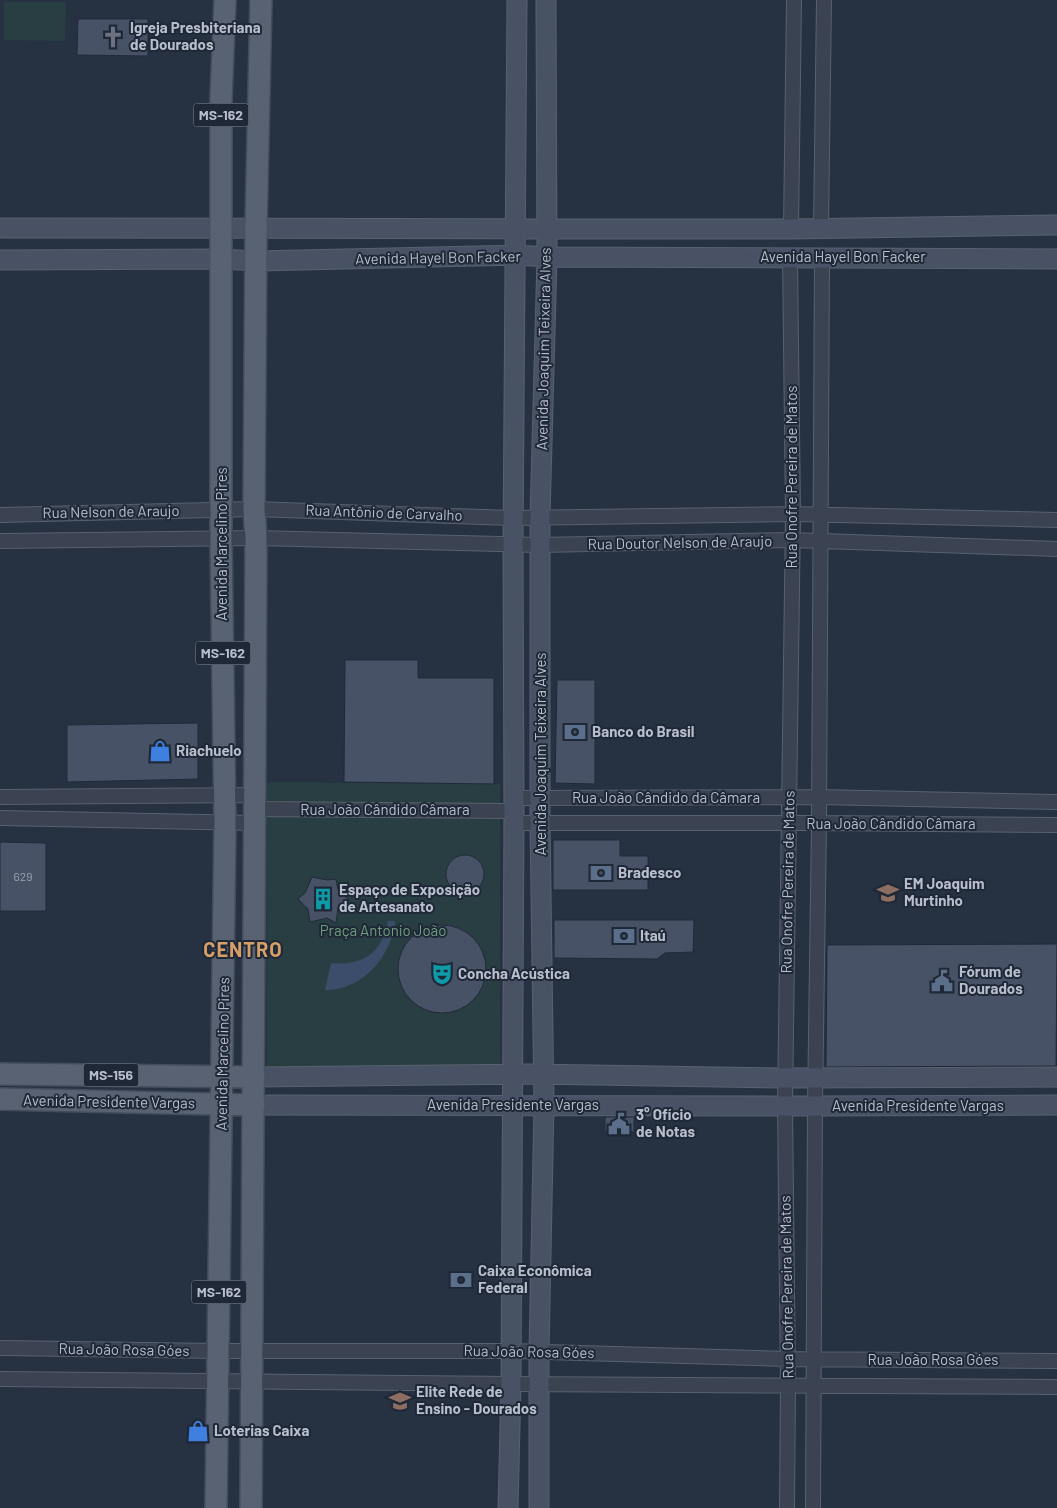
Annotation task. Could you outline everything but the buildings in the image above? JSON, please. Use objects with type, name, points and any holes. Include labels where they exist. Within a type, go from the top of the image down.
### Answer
[{"type":"main road","name":"Avenida Marcelino Pires","points":[[216,1508],[225,823],[221,539],[221,99],[225,0]]},
{"type":"main road","name":"Avenida Marcelino Pires","points":[[252,1508],[251,1381],[256,538],[254,509],[256,228],[261,0]]},
{"type":"main road","name":"Avenida Joaquim Teixeira Alves","points":[[508,1508],[513,1105],[514,811],[512,545],[517,0]]},
{"type":"main road","name":"Avenida Joaquim Teixeira Alves","points":[[540,1508],[539,1352],[544,1105],[542,1074],[540,823],[540,518],[547,257],[546,0]]},
{"type":"main road","name":"Avenida Hayel Bon Facker","points":[[0,228],[221,230],[256,228],[822,229],[1057,226]]},
{"type":"main road","name":"Avenida Hayel Bon Facker","points":[[0,260],[221,259],[257,261],[516,255],[547,257],[1057,259]]},
{"type":"main road","name":"Avenida Presidente Vargas","points":[[0,1074],[254,1077],[542,1074],[785,1078],[1057,1077]]},
{"type":"main road","points":[[82,1101],[83,1075]]},
{"type":"main road","name":"Avenida Presidente Vargas","points":[[0,1099],[222,1104],[1057,1105]]},
{"type":"street","points":[[791,229],[794,0]]},
{"type":"street","points":[[822,229],[824,0]]},
{"type":"street","name":"Rua Onofre Pereira de Matos","points":[[787,1508],[788,1386],[784,1105],[793,514],[790,257]]},
{"type":"street","name":"Rua Onofre Pereira de Matos","points":[[813,1508],[815,1106],[820,823],[822,257]]},
{"type":"street","name":"Rua Antônio de Carvalho","points":[[222,509],[513,518]]},
{"type":"street","name":"Rua Nelson de Araujo","points":[[0,514],[222,509]]},
{"type":"street","name":"Rua Doutor Nelson de Araujo","points":[[513,518],[793,514],[1057,520]]},
{"type":"street","name":"Rua Antônio de Carvalho","points":[[221,539],[256,538],[512,545]]},
{"type":"street","name":"Rua Nelson de Araujo","points":[[0,541],[221,539]]},
{"type":"street","name":"Rua Doutor Nelson de Araujo","points":[[512,545],[792,540],[1057,549]]},
{"type":"street","name":"Rua João Cândido Câmara","points":[[0,797],[225,795],[255,809],[514,811],[540,823],[1057,825]]},
{"type":"street","name":"Rua João Cândido da Câmara","points":[[514,811],[541,798],[819,797],[1057,802]]},
{"type":"street","name":"Rua João Cândido Câmara","points":[[0,818],[225,823],[255,809]]},
{"type":"street","name":"Rua João Rosa Góes","points":[[0,1348],[218,1351],[511,1351],[814,1360],[1057,1361]]},
{"type":"street","name":"Rua João Rosa Góes","points":[[0,1379],[1057,1387]]},
{"type":"green space","points":[[4,2],[66,2],[65,41],[4,40]]},
{"type":"green space","name":"Praça Antonio João","points":[[266,782],[500,784],[500,1065],[267,1067]]},
{"type":"water","points":[[388,921],[395,921],[393,934],[388,947],[373,969],[351,985],[339,989],[325,990],[331,963],[353,962],[369,955],[381,941]]},
{"type":"place","name":"Igreja Presbiteriana de Dourados","points":[[113,37]]},
{"type":"place","name":"Banco do Brasil","points":[[575,732]]},
{"type":"place","name":"Riachuelo","points":[[160,751]]},
{"type":"place","name":"Bradesco","points":[[601,873]]},
{"type":"place","name":"EM Joaquim Murtinho","points":[[888,893]]},
{"type":"place","name":"Espaço de Exposição de Artesanato","points":[[323,899]]},
{"type":"place","name":"Itaú","points":[[624,936]]},
{"type":"place","name":"Concha Acústica","points":[[442,974]]},
{"type":"place","name":"Fórum de Dourados","points":[[942,981]]},
{"type":"place","name":"3° Ofício de Notas","points":[[619,1124]]},
{"type":"place","name":"Caixa Econômica Federal","points":[[461,1280]]},
{"type":"place","name":"Elite Rede de Ensino - Dourados","points":[[400,1401]]},
{"type":"place","name":"Loterias Caixa","points":[[198,1431]]},
{"type":"district","name":"CENTRO","points":[[243,950]]}]
